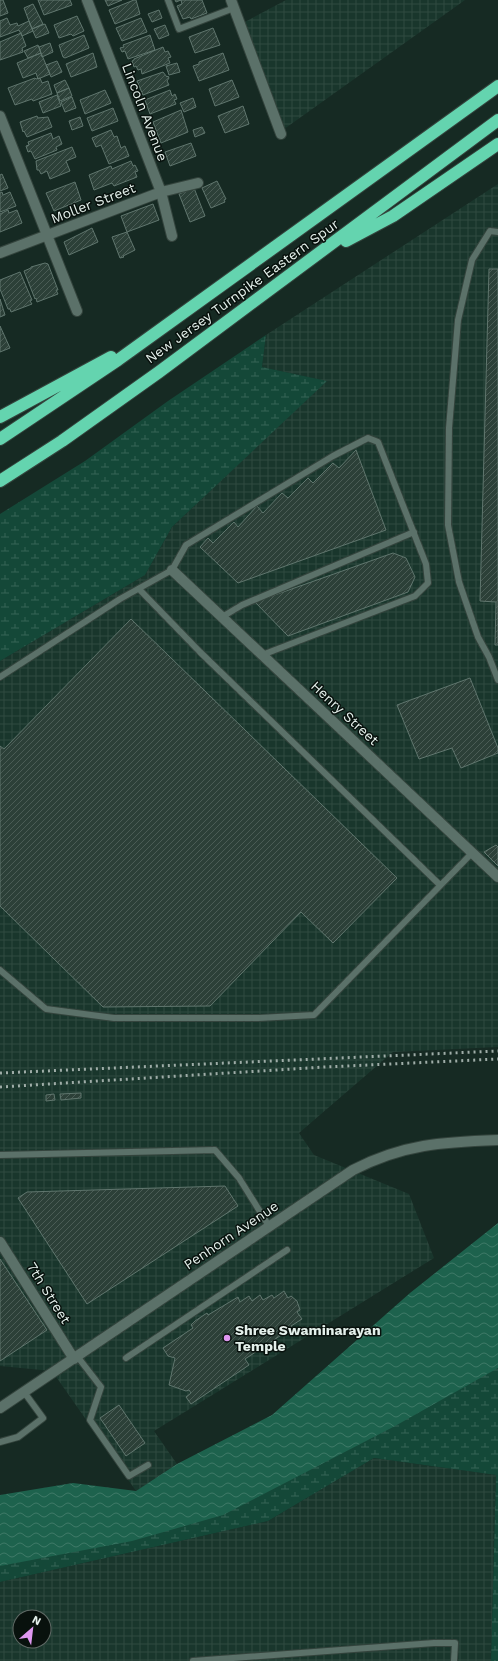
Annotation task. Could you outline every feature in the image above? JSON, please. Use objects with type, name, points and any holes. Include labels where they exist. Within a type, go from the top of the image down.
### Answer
[{"type":"highway","name":"New Jersey Turnpike Eastern Spur","points":[[0,440],[159,331],[498,86]]},
{"type":"highway","name":"New Jersey Turnpike Eastern Spur","points":[[0,481],[112,405],[498,120]]},
{"type":"highway","points":[[310,260],[393,216],[498,144]]},
{"type":"highway","points":[[0,418],[159,331]]},
{"type":"street","name":"Lincoln Avenue","points":[[87,0],[161,192],[172,236]]},
{"type":"street","points":[[232,4],[281,134]]},
{"type":"street","points":[[0,116],[77,311]]},
{"type":"street","name":"Moller Street","points":[[0,253],[161,192],[198,183]]},
{"type":"street","name":"Henry Street","points":[[172,570],[498,877]]},
{"type":"street","name":"Penhorn Avenue","points":[[0,1408],[76,1358],[344,1175],[382,1156],[428,1144],[498,1140]]},
{"type":"street","name":"7th Street","points":[[0,1242],[76,1358]]},
{"type":"lane","points":[[168,0],[179,29],[232,4]]},
{"type":"lane","points":[[498,232],[490,231],[472,260],[458,320],[450,428],[448,525],[459,582],[478,637],[489,657],[498,680]]},
{"type":"lane","points":[[0,678],[120,599],[172,570],[186,545],[333,456],[368,438],[378,442],[426,564],[428,583],[415,596],[262,654]]},
{"type":"lane","points":[[222,617],[242,604],[414,532]]},
{"type":"lane","points":[[138,588],[200,652],[440,885]]},
{"type":"lane","points":[[0,970],[46,1009],[114,1018],[259,1018],[314,1015],[472,853]]},
{"type":"lane","points":[[0,1155],[215,1150],[239,1178],[269,1226]]},
{"type":"lane","points":[[126,1358],[287,1250]]},
{"type":"lane","points":[[76,1358],[101,1388],[90,1420],[129,1476],[148,1465]]},
{"type":"lane","points":[[0,1442],[18,1437],[44,1418],[24,1392]]},
{"type":"lane","points":[[193,1661],[434,1642],[455,1643],[454,1661]]},
{"type":"shaded area","points":[[286,0],[465,0],[280,132],[243,23]]},
{"type":"shaded area","points":[[498,184],[498,1047],[393,1052],[299,1133],[314,1155],[409,1194],[434,1258],[154,1431],[177,1464],[136,1491],[52,1371],[0,1366],[0,661],[145,575],[172,527],[326,381],[262,367],[266,335]]},
{"type":"shaded area","points":[[374,1458],[496,1475],[491,1661],[0,1661],[0,1582],[268,1521]]},
{"type":"green space","points":[[266,335],[262,367],[327,381],[172,527],[145,575],[0,661],[0,514],[85,461],[168,401]]},
{"type":"green space","points":[[498,1368],[498,1661],[491,1661],[496,1475],[374,1458],[268,1521],[0,1582],[0,1566]]},
{"type":"water","points":[[498,1223],[498,1368],[395,1426],[223,1515],[132,1541],[0,1566],[0,1495],[73,1483],[136,1491],[177,1464],[272,1415],[410,1293]]},
{"type":"building","points":[[0,0],[3,0],[8,13],[0,16]]},
{"type":"building","points":[[38,0],[70,0],[72,5],[44,15]]},
{"type":"building","points":[[105,0],[122,0],[108,6]]},
{"type":"building","points":[[136,0],[140,14],[115,24],[109,10]]},
{"type":"building","points":[[181,0],[202,0],[207,13],[191,19],[190,17],[183,19],[177,6],[182,4]]},
{"type":"building","points":[[33,4],[43,24],[32,29],[24,8]]},
{"type":"building","points":[[159,10],[162,18],[152,22],[148,14]]},
{"type":"building","points":[[77,16],[84,31],[73,36],[71,34],[59,38],[54,25]]},
{"type":"building","points":[[7,18],[10,25],[17,23],[18,26],[29,21],[33,31],[22,36],[19,30],[0,37],[0,21]]},
{"type":"building","points":[[141,18],[147,32],[122,41],[116,28]]},
{"type":"building","points":[[45,24],[49,33],[36,38],[32,29]]},
{"type":"building","points":[[165,25],[169,35],[159,39],[154,29]]},
{"type":"building","points":[[213,28],[220,45],[195,53],[189,37]]},
{"type":"building","points":[[21,33],[26,46],[22,48],[23,52],[0,60],[0,42]]},
{"type":"building","points":[[84,35],[89,48],[65,58],[63,57],[59,45]]},
{"type":"building","points":[[150,35],[155,50],[128,59],[125,51],[122,52],[120,48],[124,47],[123,45]]},
{"type":"building","points":[[50,43],[53,52],[42,57],[39,47]]},
{"type":"building","points":[[38,45],[41,53],[28,58],[24,51]]},
{"type":"building","points":[[163,47],[165,52],[168,51],[171,57],[168,58],[170,63],[142,74],[141,69],[138,70],[136,66],[134,67],[132,61],[134,59]]},
{"type":"building","points":[[41,53],[50,74],[38,79],[36,73],[23,78],[17,63]]},
{"type":"building","points":[[93,53],[97,67],[71,77],[66,64]]},
{"type":"building","points":[[223,53],[229,70],[199,81],[193,66],[199,64],[199,62]]},
{"type":"building","points":[[57,61],[62,72],[51,77],[46,65]]},
{"type":"building","points":[[177,63],[180,72],[169,75],[166,66]]},
{"type":"building","points":[[163,72],[169,78],[167,81],[169,85],[143,95],[137,81]]},
{"type":"building","points":[[35,78],[40,78],[42,83],[48,81],[52,94],[33,101],[32,99],[15,105],[8,88]]},
{"type":"building","points":[[65,80],[69,88],[57,93],[54,85]]},
{"type":"building","points":[[232,80],[239,97],[215,106],[209,89]]},
{"type":"building","points":[[69,88],[72,96],[60,101],[57,93]]},
{"type":"building","points":[[105,90],[111,103],[85,114],[80,100]]},
{"type":"building","points":[[170,90],[172,96],[175,94],[177,99],[174,100],[176,104],[150,114],[145,100]]},
{"type":"building","points":[[57,95],[61,106],[43,113],[39,102]]},
{"type":"building","points":[[72,97],[76,108],[65,112],[61,102]]},
{"type":"building","points":[[193,98],[196,107],[184,112],[180,103]]},
{"type":"building","points":[[243,106],[249,124],[225,133],[218,116]]},
{"type":"building","points":[[113,108],[118,121],[92,131],[87,118]]},
{"type":"building","points":[[181,110],[188,132],[161,143],[153,122]]},
{"type":"building","points":[[37,116],[38,118],[48,117],[52,127],[27,137],[24,131],[23,132],[20,122]]},
{"type":"building","points":[[80,117],[83,126],[72,130],[69,121]]},
{"type":"building","points":[[202,127],[205,133],[195,137],[193,130]]},
{"type":"building","points":[[111,130],[114,137],[117,136],[121,148],[125,146],[129,156],[109,164],[101,145],[96,147],[92,138]]},
{"type":"building","points":[[51,133],[53,139],[59,136],[62,144],[56,147],[57,150],[35,159],[31,151],[28,152],[26,146],[29,145],[28,142]]},
{"type":"building","points":[[191,143],[196,156],[170,166],[165,152]]},
{"type":"building","points":[[72,147],[76,157],[66,161],[70,171],[50,179],[47,171],[41,174],[39,170],[37,170],[36,161]]},
{"type":"building","points":[[131,161],[133,166],[135,165],[138,171],[135,172],[137,177],[114,186],[112,183],[94,190],[89,175],[111,166],[112,169]]},
{"type":"building","points":[[2,174],[8,188],[0,191],[0,175]]},
{"type":"building","points":[[217,181],[226,199],[224,200],[225,202],[211,208],[202,188]]},
{"type":"building","points":[[75,182],[81,200],[54,211],[46,193]]},
{"type":"building","points":[[194,188],[205,216],[190,222],[179,194]]},
{"type":"building","points":[[2,192],[3,195],[10,192],[16,206],[0,212],[0,193]]},
{"type":"building","points":[[153,204],[159,220],[127,232],[121,216]]},
{"type":"building","points":[[8,210],[9,213],[17,210],[22,223],[0,232],[0,214]]},
{"type":"building","points":[[92,228],[98,242],[69,255],[64,242]]},
{"type":"building","points":[[127,232],[135,250],[120,258],[112,237]]},
{"type":"building","points":[[45,263],[48,264],[58,290],[56,290],[58,294],[37,302],[24,271],[31,267]]},
{"type":"building","points":[[489,269],[498,269],[498,645],[495,645],[496,602],[480,601]]},
{"type":"building","points":[[20,272],[32,300],[30,301],[32,304],[11,312],[10,309],[8,309],[0,289],[0,280]]},
{"type":"building","points":[[0,299],[5,315],[0,317]]},
{"type":"building","points":[[0,326],[10,348],[0,352]]},
{"type":"building","points":[[356,450],[386,530],[238,583],[200,547],[208,538],[213,543],[234,522],[238,527],[257,506],[263,513],[282,493],[288,498],[308,478],[313,483],[333,463],[339,468]]},
{"type":"building","points":[[393,553],[406,558],[415,577],[408,592],[288,636],[255,602]]},
{"type":"building","points":[[131,619],[397,878],[333,943],[301,912],[210,1006],[103,1007],[0,906],[0,746],[4,749]]},
{"type":"building","points":[[470,678],[498,748],[498,753],[461,768],[452,748],[419,759],[397,705]]},
{"type":"building","points":[[496,845],[498,847],[498,866],[484,852]]},
{"type":"building","points":[[81,1093],[81,1098],[61,1100],[60,1094]]},
{"type":"building","points":[[54,1094],[55,1100],[46,1101],[46,1095]]},
{"type":"building","points":[[225,1186],[238,1206],[87,1304],[18,1198],[27,1192]]},
{"type":"building","points":[[0,1259],[47,1330],[0,1361]]},
{"type":"building","name":"Shree Swaminarayan Temple","points":[[284,1291],[288,1298],[291,1296],[297,1301],[300,1310],[297,1312],[302,1319],[291,1326],[292,1328],[245,1359],[249,1365],[191,1404],[186,1397],[191,1393],[189,1390],[186,1391],[169,1385],[175,1358],[168,1356],[163,1348],[193,1328],[191,1325],[195,1321],[238,1297],[240,1302],[249,1296],[252,1301],[260,1295],[263,1300],[272,1295],[274,1298]]},
{"type":"building","points":[[119,1405],[145,1443],[126,1456],[100,1418]]},
{"type":"railway","points":[[0,1073],[498,1051]]},
{"type":"railway","points":[[0,1087],[325,1067],[498,1059]]},
{"type":"place","name":"Shree Swaminarayan Temple","points":[[227,1338]]}]
